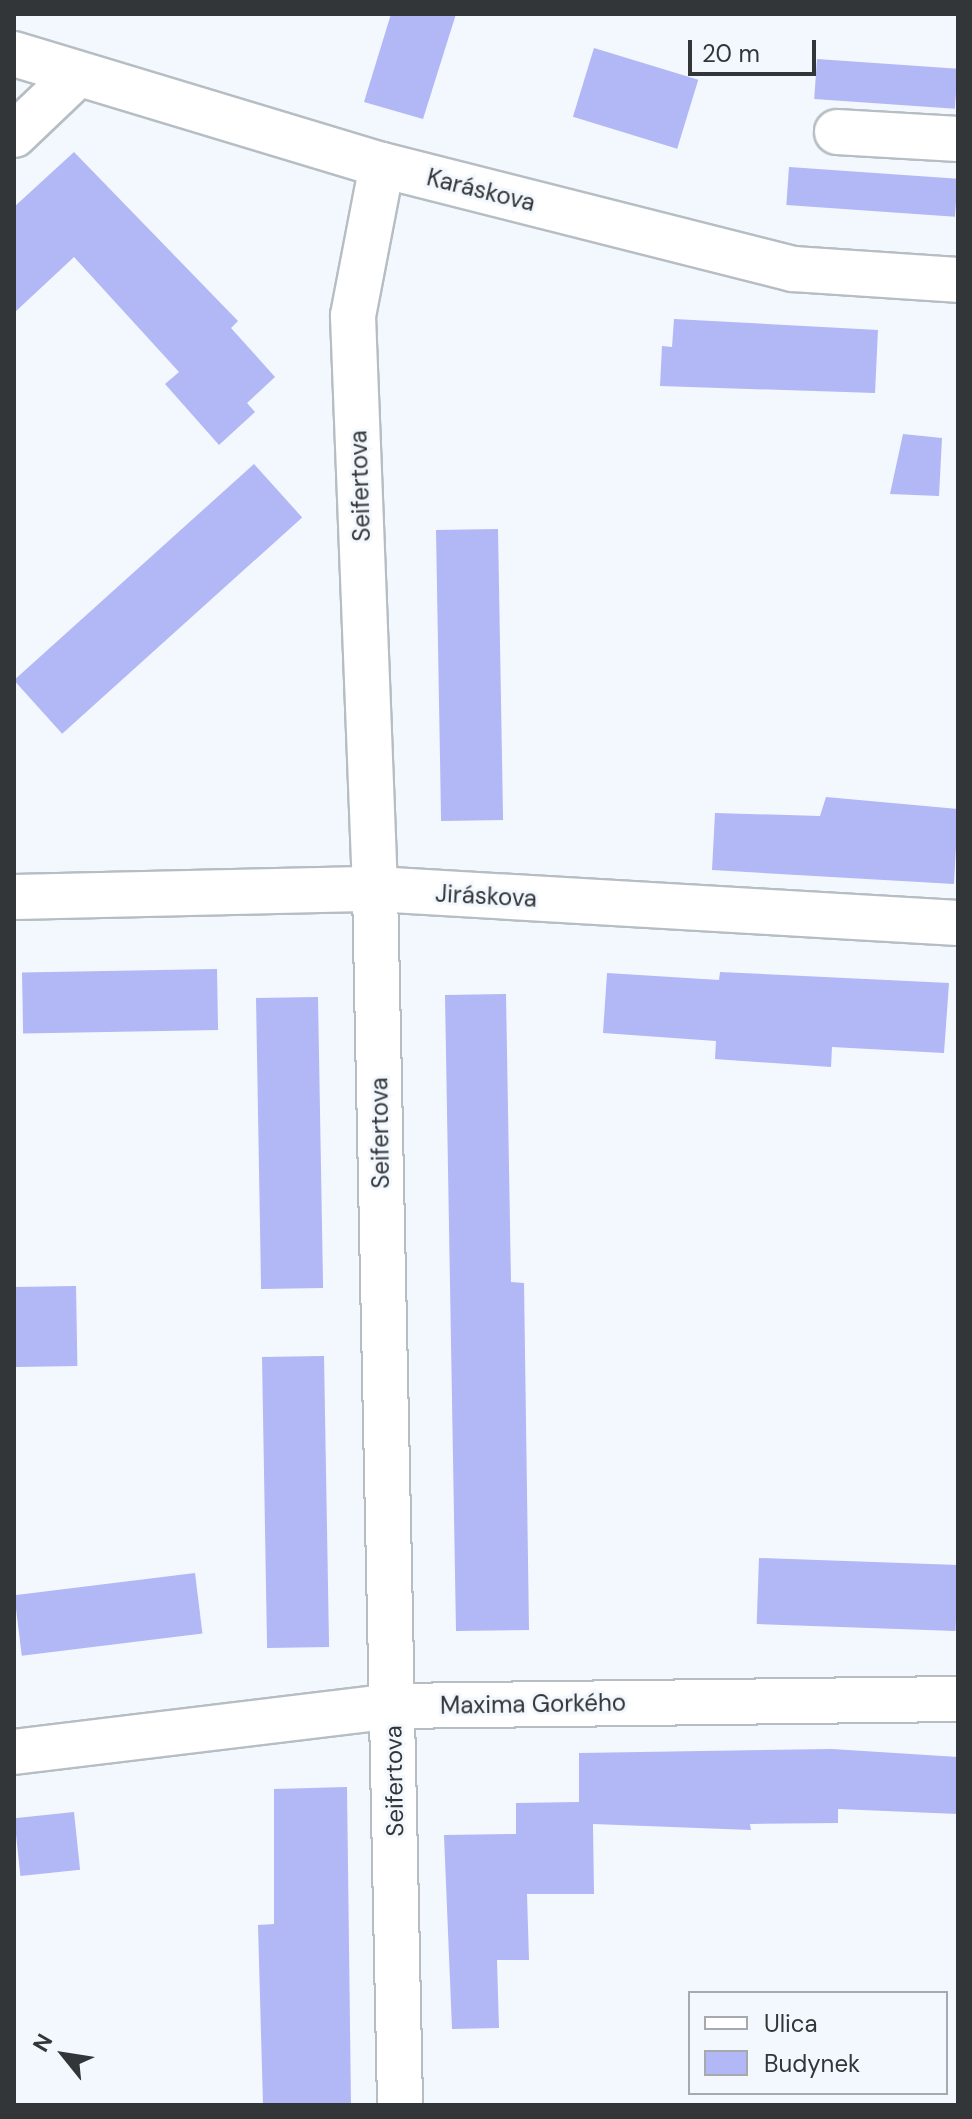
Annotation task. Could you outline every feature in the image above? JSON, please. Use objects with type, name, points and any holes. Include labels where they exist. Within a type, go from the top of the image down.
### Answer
[{"type":"street","name":"Karáskova","points":[[19,60],[78,74],[382,165],[793,269],[958,280]]},
{"type":"street","points":[[14,135],[78,74]]},
{"type":"street","points":[[837,132],[958,139]]},
{"type":"street","name":"Seifertova","points":[[382,165],[353,316],[375,889],[400,2105]]},
{"type":"street","name":"Jiráskova","points":[[14,897],[375,889],[958,923]]},
{"type":"street","name":"Maxima Gorkého","points":[[14,1752],[393,1706],[958,1699]]},
{"type":"building","points":[[391,14],[456,14],[423,119],[364,102]]},
{"type":"building","points":[[594,48],[698,80],[677,149],[573,117]]},
{"type":"building","points":[[817,59],[958,69],[955,109],[814,99]]},
{"type":"building","points":[[74,152],[238,321],[231,328],[275,377],[247,403],[255,412],[219,445],[165,384],[179,372],[74,257],[14,313],[14,207]]},
{"type":"building","points":[[789,167],[958,179],[955,217],[786,205]]},
{"type":"building","points":[[674,319],[878,330],[875,393],[660,386],[662,346],[672,347]]},
{"type":"building","points":[[903,434],[942,438],[939,496],[890,494]]},
{"type":"building","points":[[254,464],[302,518],[62,734],[14,680]]},
{"type":"building","points":[[498,529],[503,820],[441,821],[436,530]]},
{"type":"building","points":[[826,797],[958,809],[954,884],[712,870],[715,813],[820,816]]},
{"type":"building","points":[[217,969],[218,1030],[23,1033],[22,972]]},
{"type":"building","points":[[720,972],[949,983],[944,1053],[832,1047],[831,1067],[715,1059],[716,1041],[603,1033],[607,973],[719,980]]},
{"type":"building","points":[[506,994],[511,1282],[524,1283],[529,1630],[456,1631],[445,995]]},
{"type":"building","points":[[318,997],[323,1288],[261,1289],[256,998]]},
{"type":"building","points":[[76,1286],[77,1366],[15,1367],[14,1287]]},
{"type":"building","points":[[324,1356],[329,1647],[267,1648],[262,1357]]},
{"type":"building","points":[[759,1558],[958,1565],[956,1631],[757,1624]]},
{"type":"building","points":[[195,1573],[202,1634],[22,1656],[14,1595]]},
{"type":"building","points":[[832,1749],[958,1757],[958,1814],[838,1809],[838,1823],[750,1824],[751,1830],[593,1824],[594,1894],[527,1894],[529,1960],[497,1960],[499,2028],[452,2029],[444,1835],[516,1834],[516,1803],[579,1802],[579,1753]]},
{"type":"building","points":[[347,1787],[351,2105],[263,2105],[258,1925],[274,1924],[274,1789]]},
{"type":"building","points":[[74,1812],[80,1870],[20,1876],[14,1818]]}]
